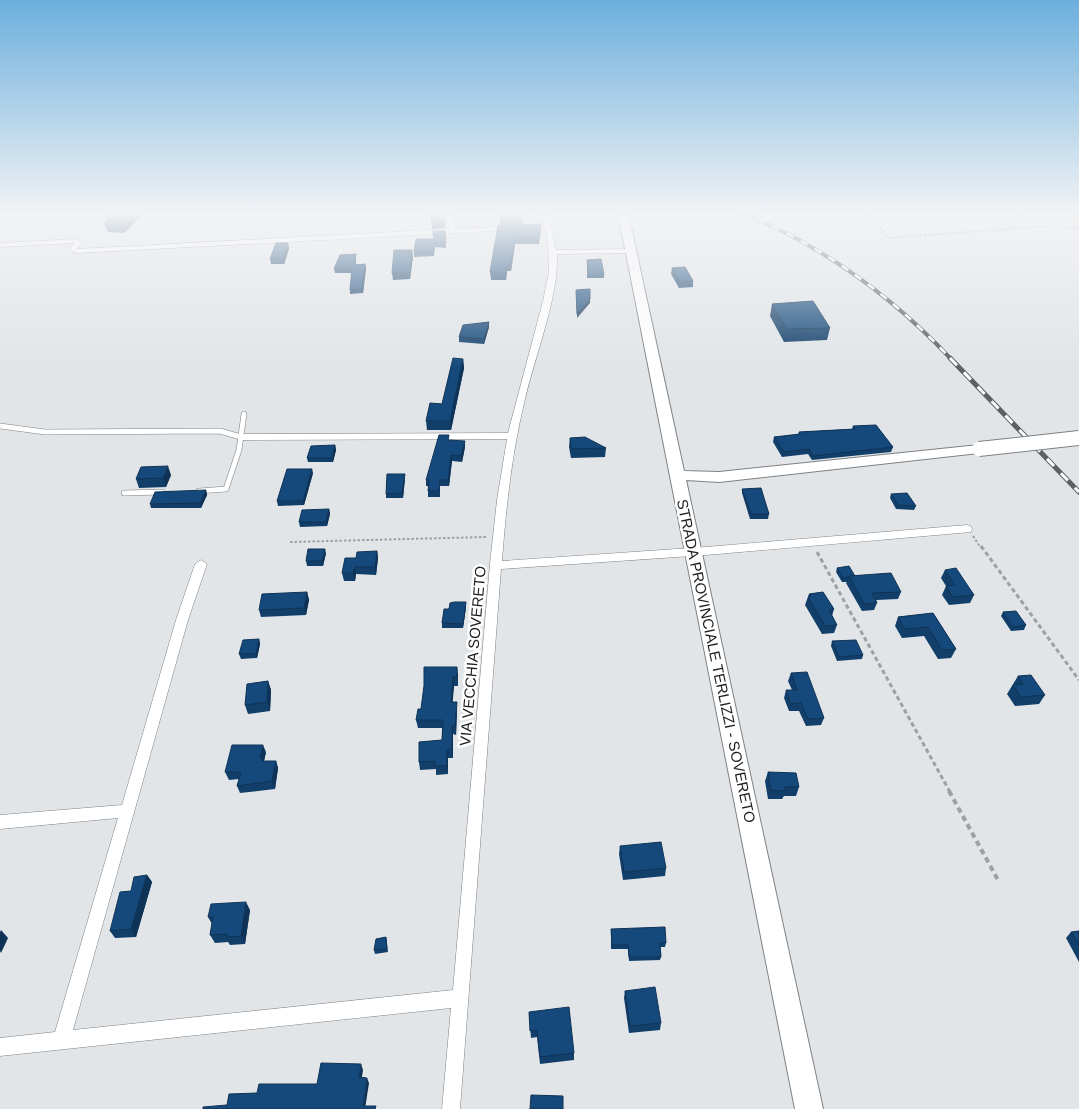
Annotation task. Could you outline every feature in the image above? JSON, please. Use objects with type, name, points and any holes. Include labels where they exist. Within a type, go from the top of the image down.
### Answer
[{"type":"main road","name":"STRADA PROVINCIALE TERLIZZI - SOVERETO","points":[[633,265],[809,1109]]},
{"type":"main road","points":[[679,481],[1079,438]]},
{"type":"street","name":"VIA VECCHIA SOVERETO","points":[[451,1109],[497,536],[512,436],[539,330],[548,305],[553,265]]},
{"type":"street","points":[[241,437],[512,436]]},
{"type":"street","points":[[496,566],[967,529]]},
{"type":"street","points":[[61,1041],[182,620],[201,564]]},
{"type":"street","points":[[0,822],[128,811]]},
{"type":"street","points":[[0,1047],[461,998]]},
{"type":"lane","points":[[188,492],[226,489],[239,452],[240,428],[244,414]]},
{"type":"lane","points":[[0,426],[45,432],[220,431],[241,437]]},
{"type":"lane","points":[[124,493],[170,492]]},
{"type":"path","points":[[967,529],[1079,680]]},
{"type":"path","points":[[290,542],[497,536]]},
{"type":"path","points":[[811,542],[998,880]]},
{"type":"building","points":[[336,265],[365,265],[362,289],[350,290],[352,269],[334,269]]},
{"type":"building","points":[[393,265],[411,265],[410,273],[392,273]]},
{"type":"building","points":[[491,265],[507,265],[505,273],[490,272]]},
{"type":"building","points":[[587,265],[602,265],[604,274],[588,274]]},
{"type":"building","points":[[685,267],[693,281],[680,282],[672,268]]},
{"type":"building","points":[[590,289],[590,299],[577,314],[576,290]]},
{"type":"building","points":[[813,301],[830,328],[787,329],[772,304]]},
{"type":"building","points":[[489,322],[484,339],[459,337],[463,325]]},
{"type":"building","points":[[453,358],[463,359],[450,421],[426,421],[430,403],[442,404]]},
{"type":"building","points":[[876,425],[893,447],[813,456],[809,449],[784,452],[774,437],[800,434],[799,432],[855,429],[853,426]]},
{"type":"building","points":[[439,435],[449,435],[448,440],[465,441],[461,456],[451,455],[448,480],[440,480],[439,491],[428,491],[429,480],[426,480]]},
{"type":"building","points":[[585,437],[606,448],[571,449],[570,438]]},
{"type":"building","points":[[335,445],[332,458],[307,458],[311,446]]},
{"type":"building","points":[[168,466],[163,478],[136,479],[141,467]]},
{"type":"building","points":[[287,469],[312,469],[303,501],[277,501]]},
{"type":"building","points":[[387,474],[405,474],[402,493],[386,494]]},
{"type":"building","points":[[761,488],[769,514],[751,514],[742,489]]},
{"type":"building","points":[[206,490],[200,503],[150,504],[155,492]]},
{"type":"building","points":[[907,493],[916,506],[898,505],[891,494]]},
{"type":"building","points":[[329,509],[326,522],[299,522],[302,510]]},
{"type":"building","points":[[308,549],[325,549],[322,561],[306,561]]},
{"type":"building","points":[[377,551],[375,567],[355,567],[353,573],[342,573],[345,558],[356,558],[357,552]]},
{"type":"building","points":[[849,566],[855,576],[843,578],[837,568]]},
{"type":"building","points":[[956,568],[974,595],[953,597],[946,586],[955,585],[945,570]]},
{"type":"building","points":[[891,573],[901,592],[872,593],[877,603],[864,604],[849,576]]},
{"type":"building","points":[[307,592],[304,608],[259,610],[262,594]]},
{"type":"building","points":[[823,592],[834,609],[829,610],[837,625],[825,626],[808,597],[811,596],[809,594]]},
{"type":"building","points":[[466,602],[463,624],[442,623],[444,609],[449,609],[450,603]]},
{"type":"building","points":[[1016,611],[1026,625],[1013,627],[1003,612]]},
{"type":"building","points":[[933,613],[956,649],[942,650],[928,627],[905,629],[898,617]]},
{"type":"building","points":[[259,639],[256,654],[239,654],[243,640]]},
{"type":"building","points":[[856,640],[863,655],[839,657],[832,641]]},
{"type":"building","points":[[424,667],[457,667],[457,677],[453,677],[451,702],[457,702],[455,726],[452,726],[452,749],[447,750],[447,766],[435,766],[435,761],[419,762],[419,742],[442,740],[443,720],[416,720],[418,709],[421,709]]},
{"type":"building","points":[[807,672],[824,718],[808,719],[801,703],[791,704],[786,690],[797,690],[791,673]]},
{"type":"building","points":[[1031,675],[1045,695],[1021,697],[1013,685],[1023,684],[1018,676]]},
{"type":"building","points":[[268,681],[267,702],[245,705],[247,684]]},
{"type":"building","points":[[232,745],[263,745],[260,759],[263,758],[262,761],[276,761],[272,781],[237,786],[241,772],[225,772]]},
{"type":"building","points":[[768,772],[796,773],[799,787],[785,787],[785,791],[771,790]]},
{"type":"building","points":[[661,842],[666,868],[624,872],[620,846]]},
{"type":"building","points":[[147,875],[131,929],[110,931],[120,892],[131,891],[134,877]]},
{"type":"building","points":[[246,902],[241,936],[226,937],[227,934],[210,935],[213,917],[208,917],[211,904]]},
{"type":"building","points":[[665,927],[666,943],[660,943],[661,957],[629,957],[628,945],[612,945],[611,929]]},
{"type":"building","points":[[1079,931],[1079,945],[1071,932]]},
{"type":"building","points":[[386,937],[387,949],[374,950],[376,939]]},
{"type":"building","points":[[655,987],[661,1023],[630,1026],[625,991]]},
{"type":"building","points":[[569,1007],[574,1053],[540,1057],[537,1030],[530,1031],[529,1012]]},
{"type":"building","points":[[321,1063],[361,1064],[359,1077],[367,1078],[363,1106],[376,1106],[375,1109],[203,1109],[203,1107],[227,1105],[229,1094],[257,1093],[259,1084],[317,1084]]},
{"type":"building","points":[[531,1095],[563,1096],[563,1109],[530,1109]]},
{"type":"railway","points":[[840,265],[905,314],[950,358]]},
{"type":"railway","points":[[950,358],[1079,492]]}]
